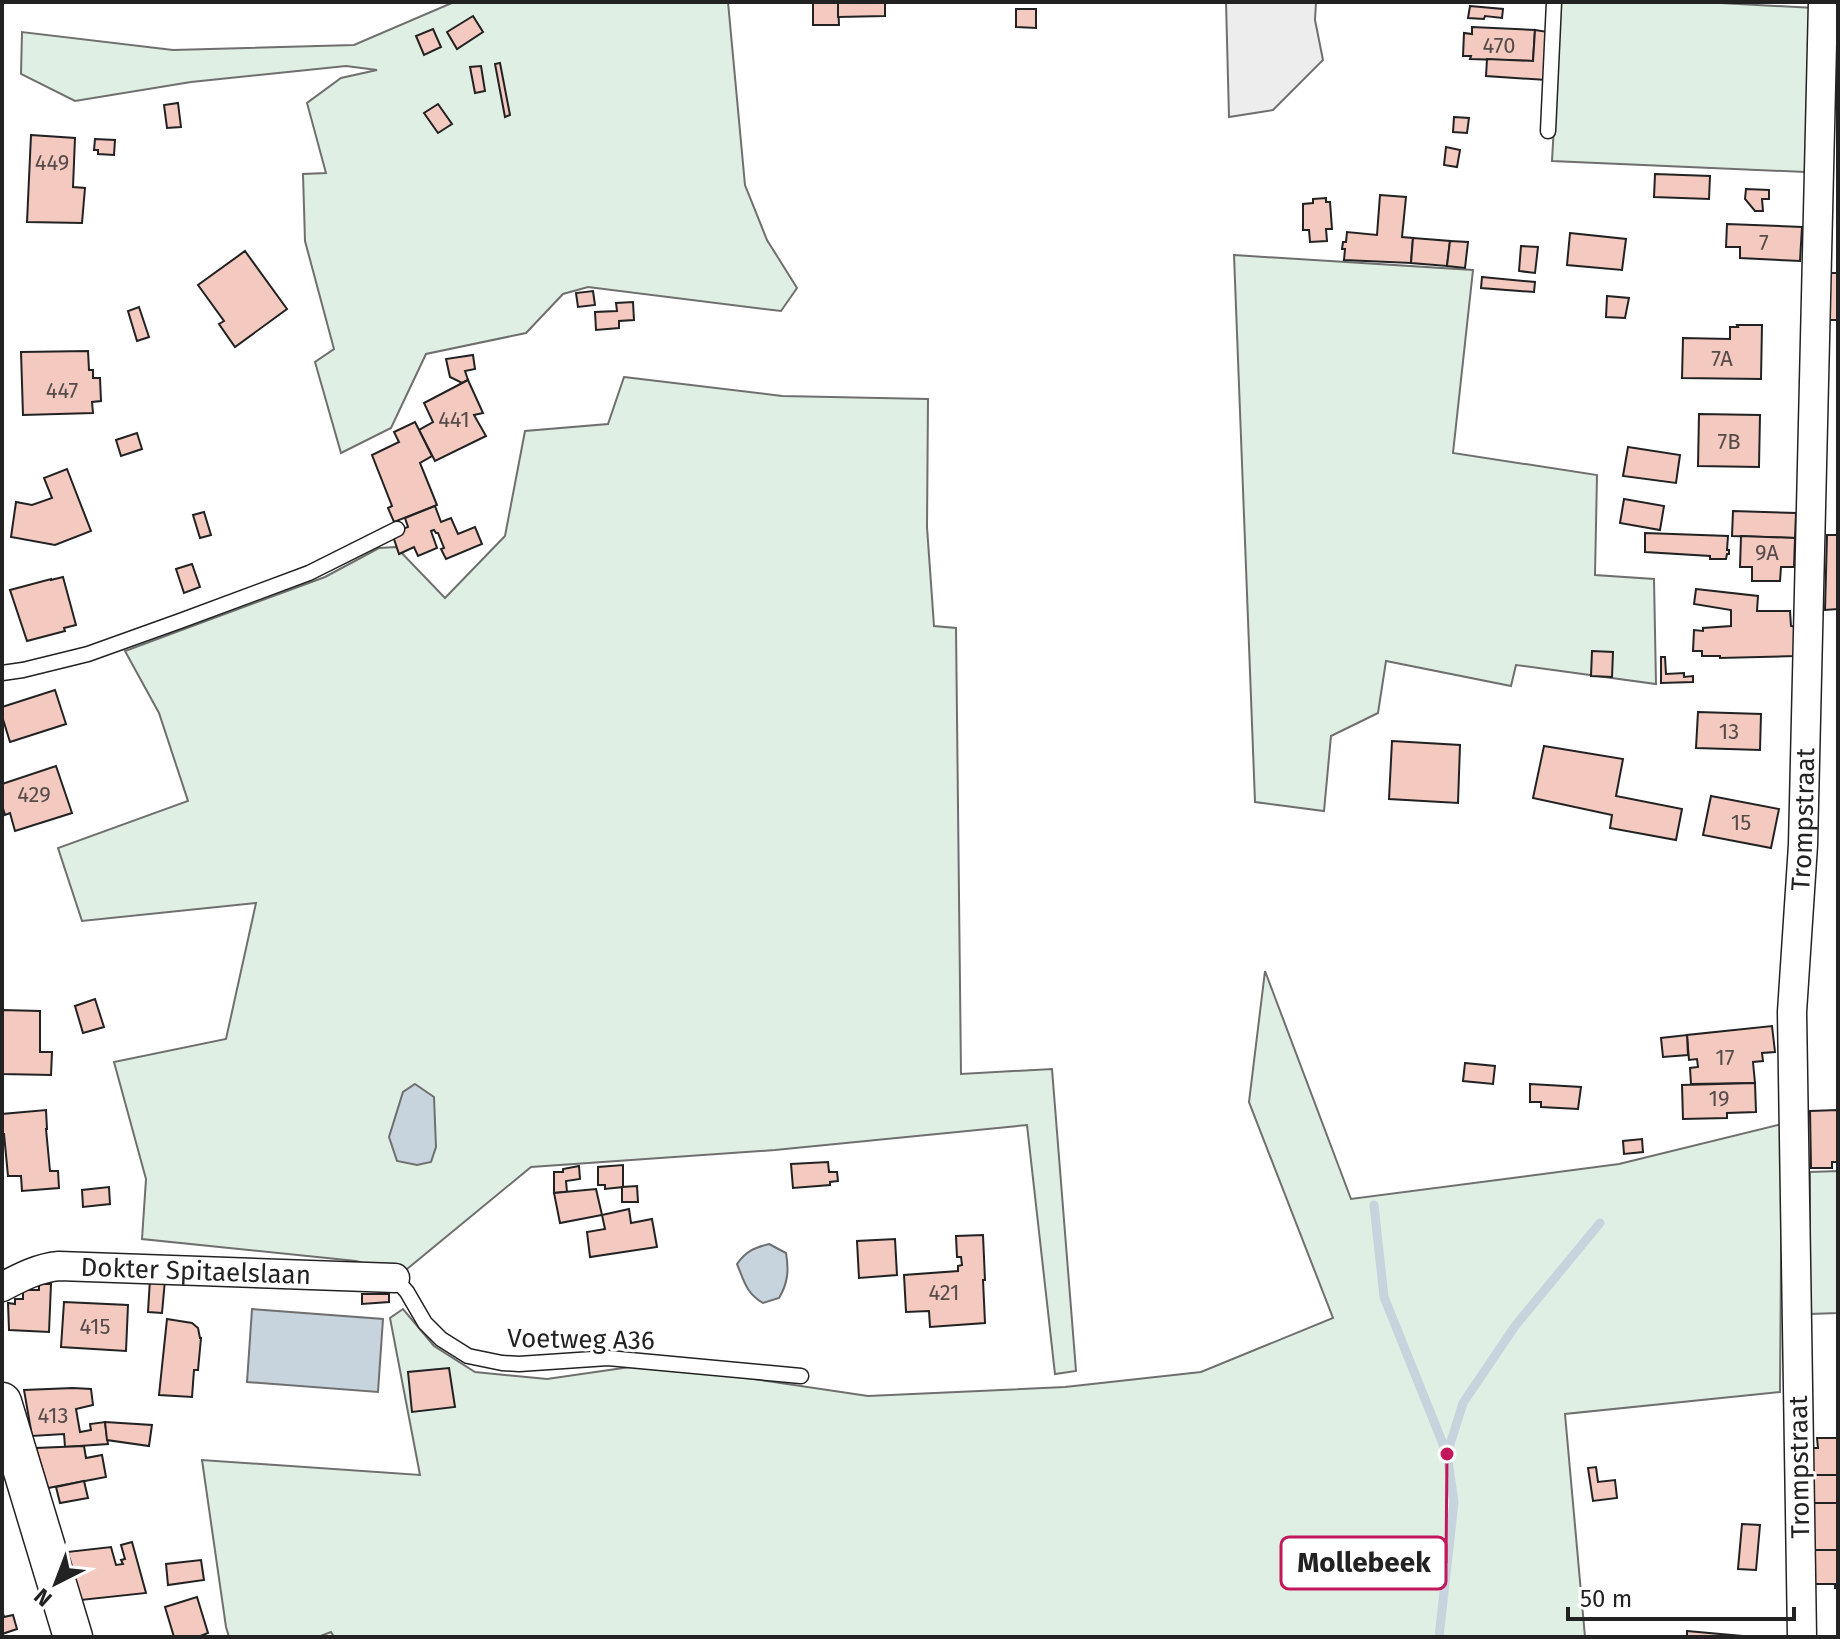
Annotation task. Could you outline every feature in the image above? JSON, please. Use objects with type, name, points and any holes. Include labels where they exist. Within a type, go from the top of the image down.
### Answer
[{"type":"street","name":"Trompstraat","points":[[1802,1637],[1792,1012],[1803,845],[1823,2]]},
{"type":"street","name":"Dokter Spitaelslaan","points":[[2,1287],[43,1267],[59,1266],[395,1278]]},
{"type":"street","points":[[5,1425],[73,1637]]},
{"type":"lane","points":[[1548,131],[1554,2]]},
{"type":"lane","points":[[2,673],[88,654],[180,621],[309,573],[397,529]]},
{"type":"lane","name":"Voetweg A36","points":[[395,1278],[425,1323],[441,1339],[468,1356],[519,1364],[608,1358],[801,1376]]},
{"type":"green space","points":[[454,2],[728,2],[745,185],[767,240],[797,288],[781,311],[588,287],[563,294],[526,333],[426,354],[391,428],[341,453],[315,362],[334,349],[305,241],[303,174],[326,173],[307,103],[341,78],[377,70],[346,66],[191,82],[75,101],[21,74],[22,32],[173,50],[354,45]]},
{"type":"green space","points":[[1561,2],[1702,2],[1815,8],[1805,172],[1552,161]]},
{"type":"green space","points":[[1234,255],[1473,270],[1453,453],[1597,475],[1595,575],[1654,579],[1656,684],[1516,665],[1511,686],[1386,661],[1378,713],[1331,736],[1324,811],[1255,802]]},
{"type":"green space","points":[[624,377],[782,396],[928,399],[927,527],[934,626],[956,628],[961,1074],[1052,1069],[1076,1371],[1055,1374],[1027,1125],[775,1150],[531,1167],[401,1274],[356,1261],[142,1239],[146,1179],[114,1062],[226,1039],[256,903],[82,921],[58,848],[188,801],[159,713],[125,651],[325,577],[379,548],[396,547],[445,598],[505,536],[525,431],[608,424]]},
{"type":"green space","points":[[1265,971],[1351,1199],[1619,1164],[1782,1124],[1780,1392],[1565,1414],[1585,1637],[334,1637],[331,1632],[318,1637],[229,1637],[202,1460],[420,1475],[390,1318],[403,1309],[434,1346],[475,1372],[547,1379],[630,1367],[740,1377],[868,1396],[1065,1387],[1201,1372],[1333,1318],[1249,1102]]},
{"type":"green space","points":[[1838,1171],[1838,1313],[1810,1314],[1810,1172]]},
{"type":"shaded area","points":[[1226,2],[1316,2],[1315,20],[1323,60],[1273,110],[1229,117]]},
{"type":"shaded area","points":[[415,1084],[434,1097],[436,1147],[431,1162],[417,1165],[397,1161],[389,1137],[403,1092]]},
{"type":"shaded area","points":[[769,1244],[786,1253],[787,1276],[779,1298],[763,1303],[749,1291],[737,1264],[751,1251]]},
{"type":"shaded area","points":[[252,1309],[383,1319],[378,1392],[247,1382]]},
{"type":"building","points":[[813,2],[838,2],[839,25],[813,25]]},
{"type":"building","points":[[838,2],[885,2],[885,16],[838,17]]},
{"type":"building","points":[[1470,6],[1503,9],[1502,18],[1468,18]]},
{"type":"building","points":[[1016,9],[1036,9],[1036,28],[1016,27]]},
{"type":"building","points":[[473,16],[483,32],[457,49],[447,32]]},
{"type":"building","points":[[1472,27],[1535,30],[1533,61],[1470,59],[1471,56],[1463,56],[1464,33],[1472,34]]},
{"type":"building","points":[[433,29],[441,47],[424,55],[416,36]]},
{"type":"building","points":[[1535,30],[1548,32],[1546,80],[1486,76],[1487,59],[1533,61]]},
{"type":"building","points":[[500,63],[510,115],[505,117],[495,64]]},
{"type":"building","points":[[481,66],[485,91],[475,93],[470,67]]},
{"type":"building","points":[[178,103],[181,127],[167,128],[164,105]]},
{"type":"building","points":[[438,104],[452,124],[438,133],[424,113]]},
{"type":"building","points":[[1454,117],[1469,118],[1467,133],[1453,132]]},
{"type":"building","points":[[31,135],[75,138],[73,187],[85,188],[82,223],[27,222]]},
{"type":"building","points":[[95,139],[115,140],[114,155],[98,154],[98,150],[94,150]]},
{"type":"building","points":[[1446,147],[1460,150],[1457,167],[1444,165]]},
{"type":"building","points":[[1655,174],[1710,176],[1709,199],[1654,197]]},
{"type":"building","points":[[1746,189],[1769,190],[1769,199],[1762,199],[1763,211],[1755,211],[1745,199]]},
{"type":"building","points":[[1380,195],[1406,197],[1402,237],[1413,238],[1411,263],[1344,260],[1345,249],[1342,249],[1347,232],[1377,235]]},
{"type":"building","points":[[1326,198],[1326,202],[1330,202],[1332,229],[1326,229],[1327,241],[1310,242],[1309,230],[1303,230],[1303,204]]},
{"type":"building","points":[[1727,224],[1802,227],[1800,261],[1740,258],[1740,247],[1726,247]]},
{"type":"building","points":[[1570,233],[1626,239],[1622,270],[1567,265]]},
{"type":"building","points":[[1413,238],[1450,241],[1447,266],[1411,263]]},
{"type":"building","points":[[1450,241],[1468,242],[1465,268],[1447,266]]},
{"type":"building","points":[[1521,246],[1538,247],[1535,273],[1519,271]]},
{"type":"building","points":[[245,251],[287,309],[235,347],[219,324],[224,321],[198,285]]},
{"type":"building","points":[[1824,273],[1838,273],[1838,320],[1822,320]]},
{"type":"building","points":[[1482,277],[1535,282],[1534,292],[1481,288]]},
{"type":"building","points":[[593,291],[595,305],[578,307],[576,293]]},
{"type":"building","points":[[1607,296],[1629,298],[1625,318],[1606,317]]},
{"type":"building","points":[[633,302],[634,320],[619,321],[619,328],[596,330],[595,312],[617,311],[616,303]]},
{"type":"building","points":[[139,307],[149,337],[137,341],[128,311]]},
{"type":"building","points":[[1762,325],[1761,379],[1682,378],[1683,338],[1730,339],[1730,327]]},
{"type":"building","points":[[88,351],[89,370],[93,370],[93,378],[100,378],[101,401],[92,402],[93,413],[23,415],[21,352]]},
{"type":"building","points":[[473,355],[475,369],[465,371],[468,380],[462,383],[450,377],[446,359]]},
{"type":"building","points":[[468,380],[483,413],[474,415],[486,436],[435,461],[419,430],[433,422],[424,403]]},
{"type":"building","points":[[1699,414],[1760,415],[1759,467],[1698,466]]},
{"type":"building","points":[[415,422],[432,456],[420,463],[437,505],[394,522],[388,508],[392,506],[372,455],[399,442],[394,432]]},
{"type":"building","points":[[137,433],[142,449],[121,456],[116,440]]},
{"type":"building","points":[[1628,447],[1680,455],[1676,483],[1623,476]]},
{"type":"building","points":[[67,469],[91,531],[55,545],[11,537],[16,502],[32,505],[52,498],[44,478]]},
{"type":"building","points":[[1624,499],[1664,506],[1660,530],[1620,523]]},
{"type":"building","points":[[435,506],[441,522],[451,518],[458,534],[475,527],[482,544],[446,559],[438,533],[434,530],[431,531],[437,548],[418,556],[414,547],[399,554],[392,533],[408,527],[405,518]]},
{"type":"building","points":[[1733,511],[1796,513],[1795,538],[1732,536]]},
{"type":"building","points":[[204,512],[211,535],[200,538],[193,515]]},
{"type":"building","points":[[1645,533],[1728,536],[1729,554],[1726,559],[1710,559],[1710,556],[1645,552]]},
{"type":"building","points":[[1827,535],[1838,535],[1838,609],[1825,610]]},
{"type":"building","points":[[1741,536],[1795,538],[1794,567],[1781,567],[1780,581],[1752,581],[1752,567],[1740,567]]},
{"type":"building","points":[[192,564],[200,587],[184,593],[176,569]]},
{"type":"building","points":[[63,577],[76,625],[27,641],[10,590]]},
{"type":"building","points":[[1696,589],[1758,596],[1757,611],[1790,611],[1791,626],[1797,627],[1795,656],[1720,658],[1702,656],[1702,651],[1693,651],[1694,630],[1731,626],[1731,610],[1694,604]]},
{"type":"building","points":[[1592,651],[1613,652],[1612,677],[1591,676]]},
{"type":"building","points":[[1661,657],[1665,657],[1666,674],[1684,673],[1684,677],[1693,676],[1693,682],[1661,683]]},
{"type":"building","points":[[55,690],[66,724],[10,742],[2,707]]},
{"type":"building","points":[[1698,712],[1761,714],[1760,750],[1696,748]]},
{"type":"building","points":[[1392,741],[1460,745],[1458,803],[1389,799]]},
{"type":"building","points":[[1544,746],[1623,759],[1616,796],[1682,809],[1676,840],[1610,828],[1612,815],[1533,798]]},
{"type":"building","points":[[56,766],[72,813],[15,831],[10,813],[5,815],[2,805],[2,784]]},
{"type":"building","points":[[1711,796],[1779,809],[1771,848],[1703,835]]},
{"type":"building","points":[[95,999],[104,1027],[83,1033],[75,1006]]},
{"type":"building","points":[[2,1010],[40,1011],[40,1052],[52,1052],[51,1075],[2,1074]]},
{"type":"building","points":[[1772,1026],[1775,1052],[1762,1053],[1763,1061],[1753,1062],[1755,1083],[1691,1084],[1690,1068],[1698,1067],[1697,1059],[1689,1060],[1687,1035]]},
{"type":"building","points":[[1687,1035],[1688,1055],[1663,1057],[1661,1038]]},
{"type":"building","points":[[1465,1063],[1495,1066],[1493,1084],[1463,1081]]},
{"type":"building","points":[[1755,1083],[1756,1112],[1727,1113],[1727,1118],[1683,1119],[1682,1085]]},
{"type":"building","points":[[1530,1084],[1581,1087],[1578,1109],[1541,1107],[1541,1102],[1530,1102]]},
{"type":"building","points":[[46,1110],[50,1171],[58,1171],[59,1188],[22,1191],[21,1176],[8,1176],[2,1114]]},
{"type":"building","points":[[1838,1110],[1838,1162],[1832,1162],[1832,1168],[1811,1168],[1810,1111]]},
{"type":"building","points":[[1642,1139],[1643,1152],[1624,1154],[1623,1141]]},
{"type":"building","points":[[828,1162],[829,1172],[837,1172],[838,1181],[830,1182],[830,1185],[793,1188],[791,1164]]},
{"type":"building","points":[[623,1165],[623,1187],[605,1189],[605,1185],[598,1185],[598,1167]]},
{"type":"building","points":[[579,1166],[580,1179],[566,1181],[567,1192],[554,1193],[554,1172]]},
{"type":"building","points":[[637,1186],[638,1202],[622,1202],[622,1187]]},
{"type":"building","points":[[109,1187],[110,1204],[83,1207],[82,1190]]},
{"type":"building","points":[[596,1189],[602,1215],[560,1223],[554,1193]]},
{"type":"building","points":[[629,1209],[631,1223],[652,1219],[657,1247],[590,1257],[587,1232],[605,1229],[602,1215]]},
{"type":"building","points":[[983,1235],[985,1323],[930,1327],[929,1311],[906,1312],[904,1275],[958,1271],[958,1266],[962,1265],[961,1257],[957,1257],[956,1236]]},
{"type":"building","points":[[895,1239],[897,1275],[859,1278],[857,1241]]},
{"type":"building","points":[[150,1279],[165,1280],[162,1313],[148,1312]]},
{"type":"building","points":[[39,1284],[51,1284],[49,1332],[9,1330],[8,1303],[15,1304],[15,1299],[23,1299],[23,1290],[39,1290]]},
{"type":"building","points":[[362,1294],[389,1294],[389,1302],[362,1304]]},
{"type":"building","points":[[64,1302],[128,1305],[126,1351],[61,1347]]},
{"type":"building","points":[[167,1319],[192,1323],[198,1328],[201,1338],[192,1397],[159,1395]]},
{"type":"building","points":[[449,1368],[455,1407],[412,1412],[408,1372]]},
{"type":"building","points":[[91,1389],[93,1405],[76,1409],[80,1432],[91,1430],[90,1424],[105,1422],[108,1444],[65,1447],[64,1434],[32,1436],[24,1390]]},
{"type":"building","points":[[105,1422],[152,1425],[149,1446],[107,1440]]},
{"type":"building","points":[[1817,1438],[1838,1438],[1838,1475],[1811,1475],[1811,1448],[1818,1448]]},
{"type":"building","points":[[84,1446],[86,1458],[102,1455],[106,1477],[48,1488],[36,1448]]},
{"type":"building","points":[[1596,1467],[1598,1482],[1615,1480],[1617,1498],[1593,1501],[1588,1468]]},
{"type":"building","points":[[1811,1475],[1838,1475],[1838,1503],[1811,1503]]},
{"type":"building","points":[[84,1481],[88,1498],[60,1503],[56,1487]]},
{"type":"building","points":[[1811,1503],[1838,1503],[1838,1550],[1812,1550]]},
{"type":"building","points":[[1742,1524],[1760,1525],[1756,1570],[1738,1569]]},
{"type":"building","points":[[132,1542],[146,1593],[81,1600],[67,1552],[111,1547],[116,1565],[123,1564],[121,1560],[125,1559],[121,1545]]},
{"type":"building","points":[[1812,1550],[1838,1550],[1838,1588],[1835,1584],[1812,1584]]},
{"type":"building","points":[[201,1560],[204,1580],[168,1585],[166,1564]]},
{"type":"building","points":[[197,1597],[208,1633],[198,1637],[174,1637],[165,1607]]},
{"type":"building","points":[[2,1610],[4,1617],[13,1615],[17,1629],[2,1634]]},
{"type":"building","points":[[1687,1631],[1742,1636],[1742,1637],[1687,1637]]},
{"type":"waterway","points":[[1374,1205],[1384,1297],[1447,1454],[1454,1502],[1439,1637]]},
{"type":"waterway","points":[[1447,1454],[1463,1403],[1515,1326],[1600,1223]]},
{"type":"place","name":"Mollebeek","points":[[1447,1454]]}]
